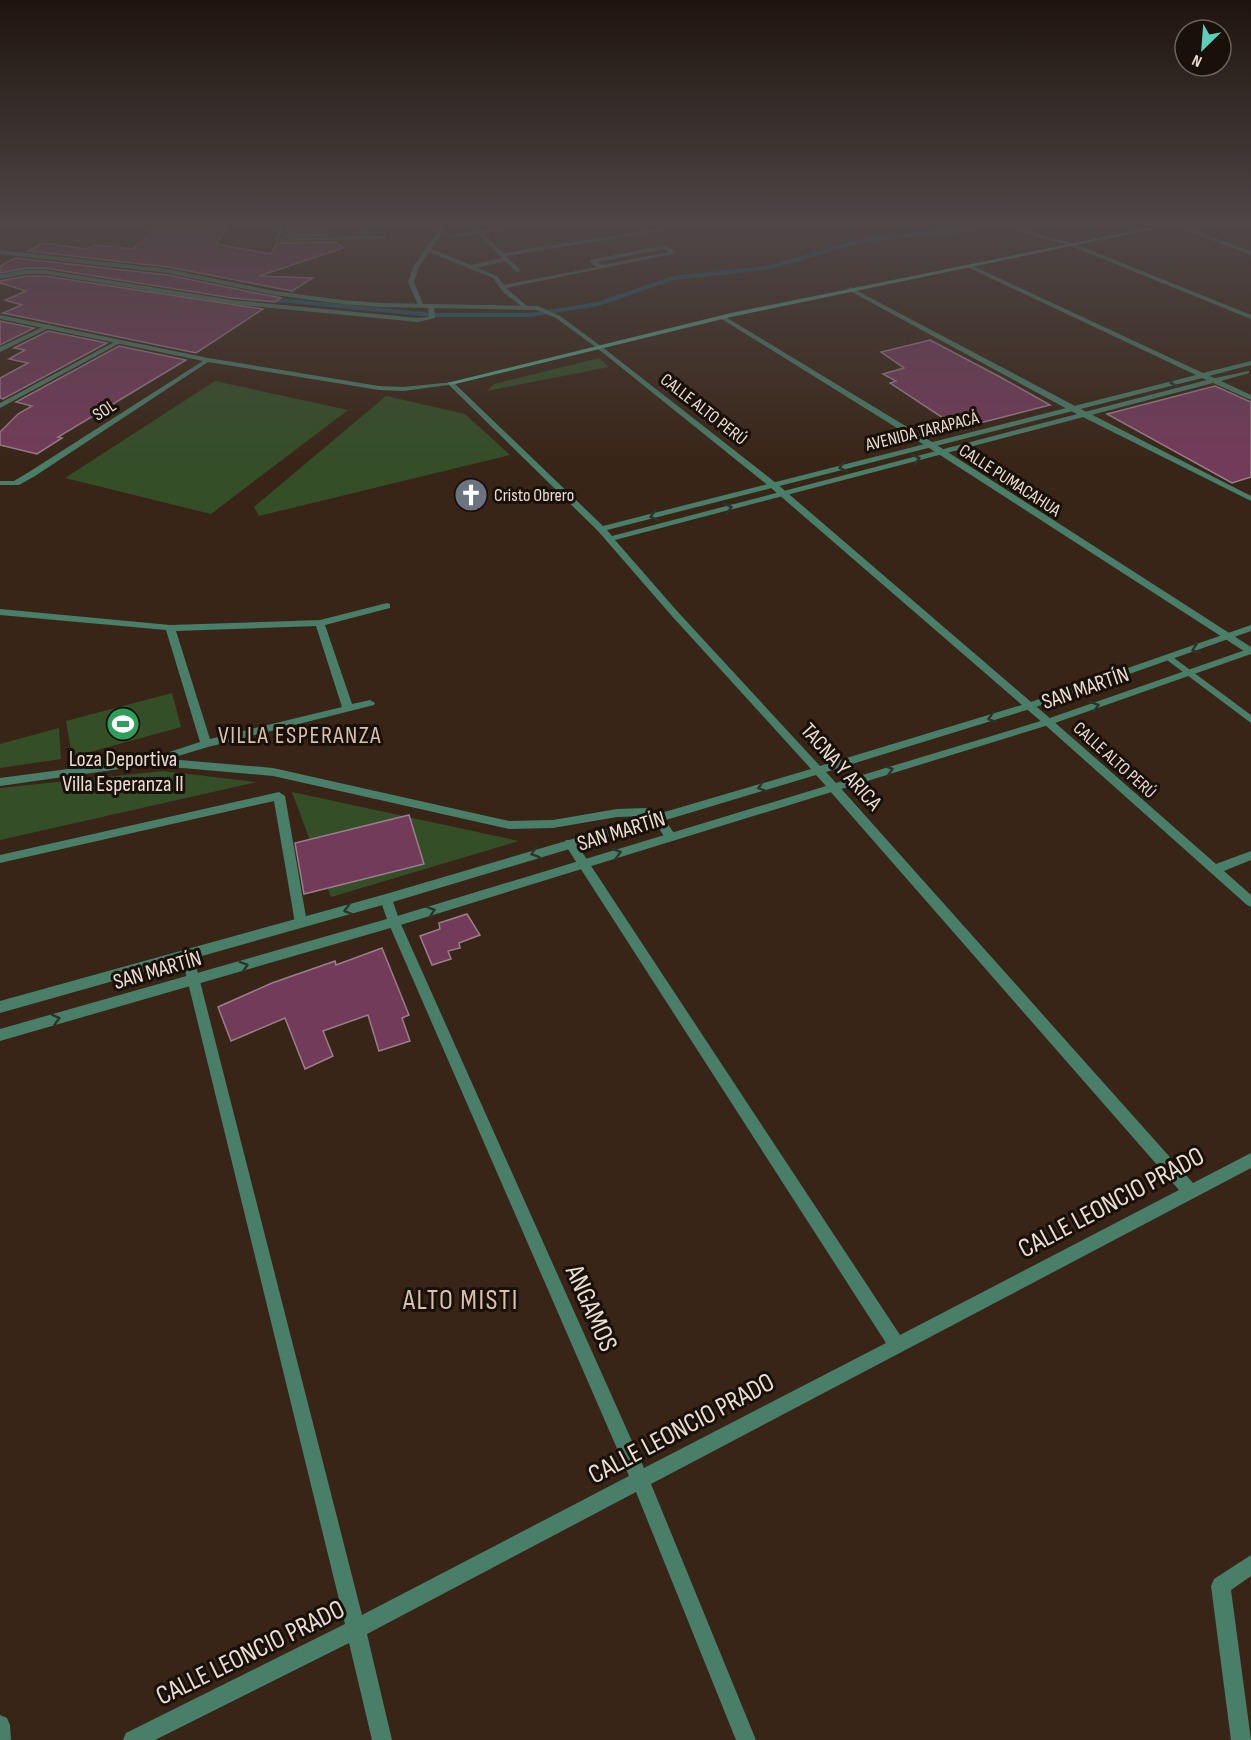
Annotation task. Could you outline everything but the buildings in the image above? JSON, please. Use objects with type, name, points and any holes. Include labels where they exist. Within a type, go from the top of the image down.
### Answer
[{"type":"main road","points":[[450,383],[783,304]]},
{"type":"street","points":[[256,304],[418,321],[432,312]]},
{"type":"street","name":"CALLE ALTO PERÚ","points":[[385,304],[421,306],[432,312],[525,307],[538,308],[558,317],[773,485],[1048,722],[1251,902]]},
{"type":"street","points":[[521,304],[525,307]]},
{"type":"street","points":[[877,304],[1085,415],[1251,499]]},
{"type":"street","points":[[1050,304],[1251,398]]},
{"type":"street","points":[[1219,304],[1251,317]]},
{"type":"street","points":[[0,317],[208,360],[379,388],[403,389],[450,383]]},
{"type":"street","name":"CALLE PUMACAHUA","points":[[722,317],[929,444],[1250,651]]},
{"type":"street","points":[[0,350],[49,326]]},
{"type":"street","points":[[0,406],[118,342]]},
{"type":"street","name":"SOL","points":[[0,483],[16,483],[208,360]]},
{"type":"street","name":"AVENIDA TARAPACÁ","points":[[601,529],[1251,363]]},
{"type":"street","name":"AVENIDA TARAPACÁ","points":[[610,539],[1251,371]]},
{"type":"street","name":"TACNA Y ARICA","points":[[450,383],[601,529],[674,613],[833,787],[1190,1191]]},
{"type":"street","points":[[0,613],[170,628],[320,623],[387,606]]},
{"type":"street","points":[[320,623],[348,708]]},
{"type":"street","points":[[170,628],[206,744]]},
{"type":"street","name":"SAN MARTÍN","points":[[0,1007],[386,899],[818,771],[1029,706],[1251,628]]},
{"type":"street","name":"SAN MARTÍN","points":[[0,1035],[394,922],[1048,722],[1190,674],[1250,651]]},
{"type":"street","points":[[1170,658],[1251,720]]},
{"type":"street","points":[[0,782],[148,761],[370,703]]},
{"type":"street","points":[[148,761],[273,772],[509,825],[553,824],[636,811],[648,812],[657,817],[670,836]]},
{"type":"street","points":[[0,859],[279,796],[301,923]]},
{"type":"street","points":[[570,843],[897,1345]]},
{"type":"street","points":[[1215,870],[1251,855]]},
{"type":"street","name":"ANGAMOS","points":[[386,899],[394,922],[640,1480],[746,1740]]},
{"type":"street","points":[[187,954],[382,1740]]},
{"type":"street","name":"CALLE LEONCIO PRADO","points":[[133,1740],[356,1629],[1251,1160]]},
{"type":"street","points":[[1241,1740],[1221,1586],[1251,1565]]},
{"type":"street","points":[[0,1725],[1,1740]]},
{"type":"green space","points":[[599,358],[609,367],[487,391],[494,384]]},
{"type":"green space","points":[[215,381],[348,410],[211,514],[65,478]]},
{"type":"green space","points":[[386,396],[465,414],[510,455],[259,516],[254,507]]},
{"type":"green space","name":"Loza Deportiva Villa Esperanza II","points":[[172,693],[181,727],[72,757],[66,721]]},
{"type":"green space","points":[[59,728],[61,759],[0,768],[0,744]]},
{"type":"green space","points":[[163,771],[257,782],[0,840],[0,788]]},
{"type":"green space","points":[[292,792],[519,841],[331,897]]},
{"type":"waterway","points":[[322,304],[433,315],[530,315],[597,304]]},
{"type":"place","name":"Cristo Obrero","points":[[471,495]]},
{"type":"place","name":"Loza Deportiva Villa Esperanza II","points":[[123,724]]},
{"type":"district","name":"VILLA ESPERANZA","points":[[300,735]]},
{"type":"district","name":"ALTO MISTI","points":[[461,1299]]}]
